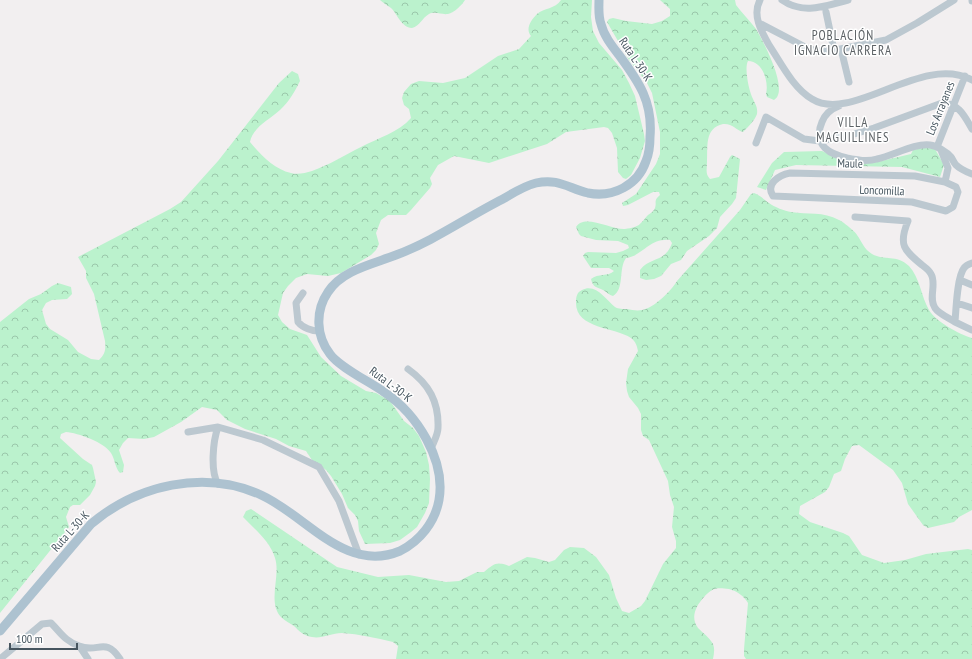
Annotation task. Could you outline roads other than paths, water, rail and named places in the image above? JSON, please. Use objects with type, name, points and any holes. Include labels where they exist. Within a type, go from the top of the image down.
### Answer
[{"type":"main road","name":"Ruta L-30-K","points":[[0,631],[91,524],[106,512],[133,497],[161,487],[189,483],[218,484],[236,487],[262,495],[283,507],[340,548],[359,555],[378,556],[396,552],[413,543],[426,529],[436,513],[440,494],[438,472],[431,450],[423,433],[407,411],[386,393],[334,360],[325,346],[319,331],[319,314],[322,302],[331,287],[349,273],[400,254],[431,240],[525,186],[542,182],[554,182],[566,184],[585,192],[603,194],[625,188],[638,176],[646,163],[649,154],[651,126],[649,110],[645,95],[639,82],[604,32],[599,18],[599,0]]},
{"type":"street","points":[[760,0],[756,10],[759,23],[767,41],[784,69],[806,95],[813,100],[820,103],[841,105]]},
{"type":"street","points":[[782,0],[793,6],[808,9],[820,8],[848,0]]},
{"type":"street","points":[[759,23],[809,49],[821,52],[838,50],[889,39],[954,0]]},
{"type":"street","points":[[826,12],[849,82]]},
{"type":"street","points":[[968,78],[951,73],[937,74],[916,79],[841,105],[830,111],[824,118],[820,130],[820,141],[824,147],[832,153],[841,157],[863,161],[877,160],[908,149],[925,145],[939,149],[951,156],[956,165],[972,174]]},
{"type":"street","name":"Los Arrayanes","points":[[939,149],[953,105],[968,78]]},
{"type":"street","points":[[756,143],[766,117],[804,139],[820,141],[851,135],[939,104],[948,103],[961,111],[972,129]]},
{"type":"street","points":[[939,149],[948,168],[945,182]]},
{"type":"street","points":[[948,168],[956,165]]},
{"type":"street","name":"Maule","points":[[773,196],[771,187],[776,179],[790,173],[915,176],[945,182]]},
{"type":"street","name":"Loncomilla","points":[[773,196],[912,202],[946,211],[953,207],[958,191],[956,188],[945,182]]},
{"type":"street","points":[[856,217],[908,221],[903,237],[904,247],[908,253],[928,270],[932,276],[934,282],[932,300],[934,307],[955,322],[972,330]]},
{"type":"street","points":[[955,322],[960,280],[963,269],[972,263]]},
{"type":"street","points":[[960,280],[972,285]]},
{"type":"street","points":[[303,293],[296,303],[298,322],[301,326],[319,331]]},
{"type":"street","points":[[957,303],[972,308]]},
{"type":"street","points":[[408,369],[420,377],[429,389],[436,408],[438,430],[431,450]]},
{"type":"street","points":[[218,427],[214,442],[214,478],[218,484]]},
{"type":"street","points":[[188,432],[218,427],[263,440],[319,467],[339,501],[359,555]]},
{"type":"street","points":[[0,659],[42,624],[46,623],[51,623],[68,641],[80,647],[91,648],[107,646],[110,647],[120,659]]},
{"type":"street","points":[[80,647],[88,659]]},
{"type":"district","name":"POBLACIÓN IGNACIO CARRERA","points":[[843,42]]},
{"type":"district","name":"VILLA MAGUILLINES","points":[[853,130]]}]
